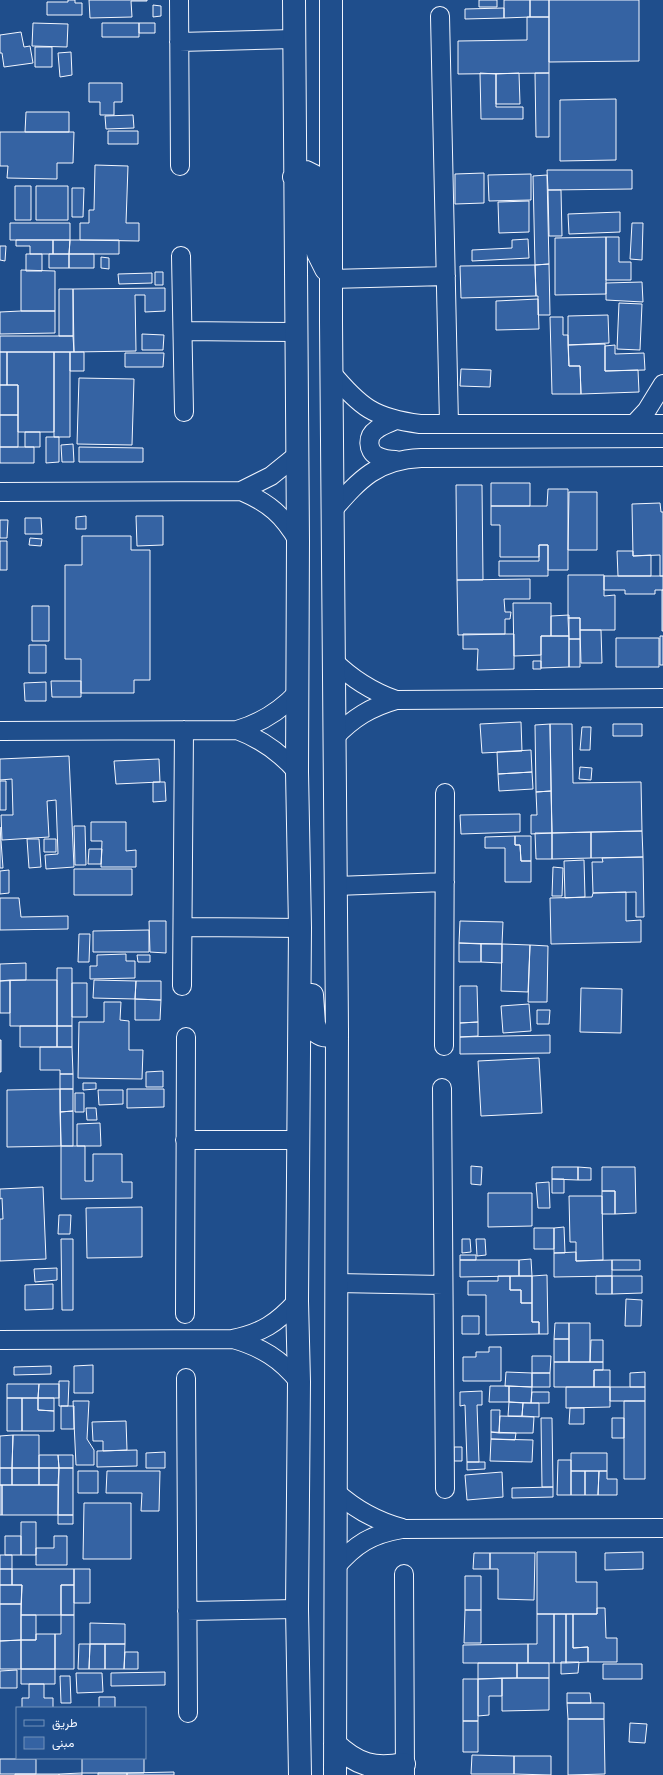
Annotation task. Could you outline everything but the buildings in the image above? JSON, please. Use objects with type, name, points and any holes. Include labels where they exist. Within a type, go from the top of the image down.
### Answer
[{"type":"main road","points":[[294,0],[294,177],[298,541],[297,772],[300,928],[297,1301],[299,1382],[298,1609],[300,1775]]},
{"type":"main road","points":[[331,0],[331,372],[337,1030],[335,1775]]},
{"type":"main road","points":[[294,177],[306,172],[314,176],[316,244],[321,261],[331,279]]},
{"type":"main road","points":[[300,928],[310,952],[315,1028],[317,1032],[325,1037],[337,1030]]},
{"type":"main road","points":[[335,1744],[346,1754],[360,1762],[404,1770]]},
{"type":"street","points":[[179,0],[180,166]]},
{"type":"street","points":[[440,16],[449,424]]},
{"type":"street","points":[[179,42],[294,39]]},
{"type":"street","points":[[181,256],[184,412]]},
{"type":"street","points":[[331,279],[446,276]]},
{"type":"street","points":[[183,331],[296,332]]},
{"type":"street","points":[[331,372],[356,400],[372,412],[396,420],[420,424],[663,424]]},
{"type":"street","points":[[634,424],[647,410],[663,384]]},
{"type":"street","points":[[396,420],[377,429],[371,434],[369,442],[371,450],[376,456],[396,460],[428,458],[663,457]]},
{"type":"street","points":[[241,491],[271,476],[297,455]]},
{"type":"street","points":[[333,510],[356,484],[367,475],[396,460]]},
{"type":"street","points":[[0,492],[241,491],[259,499],[275,510],[288,525],[298,541]]},
{"type":"street","points":[[334,661],[347,674],[362,685],[378,694],[396,700],[663,698]]},
{"type":"street","points":[[0,731],[237,730],[250,726],[276,713],[297,693]]},
{"type":"street","points":[[335,737],[345,726],[369,710],[396,700]]},
{"type":"street","points":[[182,986],[184,730]]},
{"type":"street","points":[[237,730],[251,735],[276,750],[297,772]]},
{"type":"street","points":[[444,1046],[445,793]]},
{"type":"street","points":[[336,886],[445,882]]},
{"type":"street","points":[[183,927],[300,928]]},
{"type":"street","points":[[185,1314],[186,1037]]},
{"type":"street","points":[[442,1088],[445,1489]]},
{"type":"street","points":[[186,1140],[298,1140]]},
{"type":"street","points":[[337,1283],[443,1285]]},
{"type":"street","points":[[0,1340],[232,1339],[251,1335],[269,1327],[284,1315],[297,1301]]},
{"type":"street","points":[[232,1339],[263,1350],[277,1359],[299,1382]]},
{"type":"street","points":[[186,1378],[188,1713]]},
{"type":"street","points":[[336,1492],[363,1513],[378,1521],[402,1529]]},
{"type":"street","points":[[335,1568],[346,1554],[360,1543],[376,1535],[402,1529],[663,1528]]},
{"type":"street","points":[[404,1574],[404,1770]]},
{"type":"street","points":[[187,1611],[298,1609]]}]
